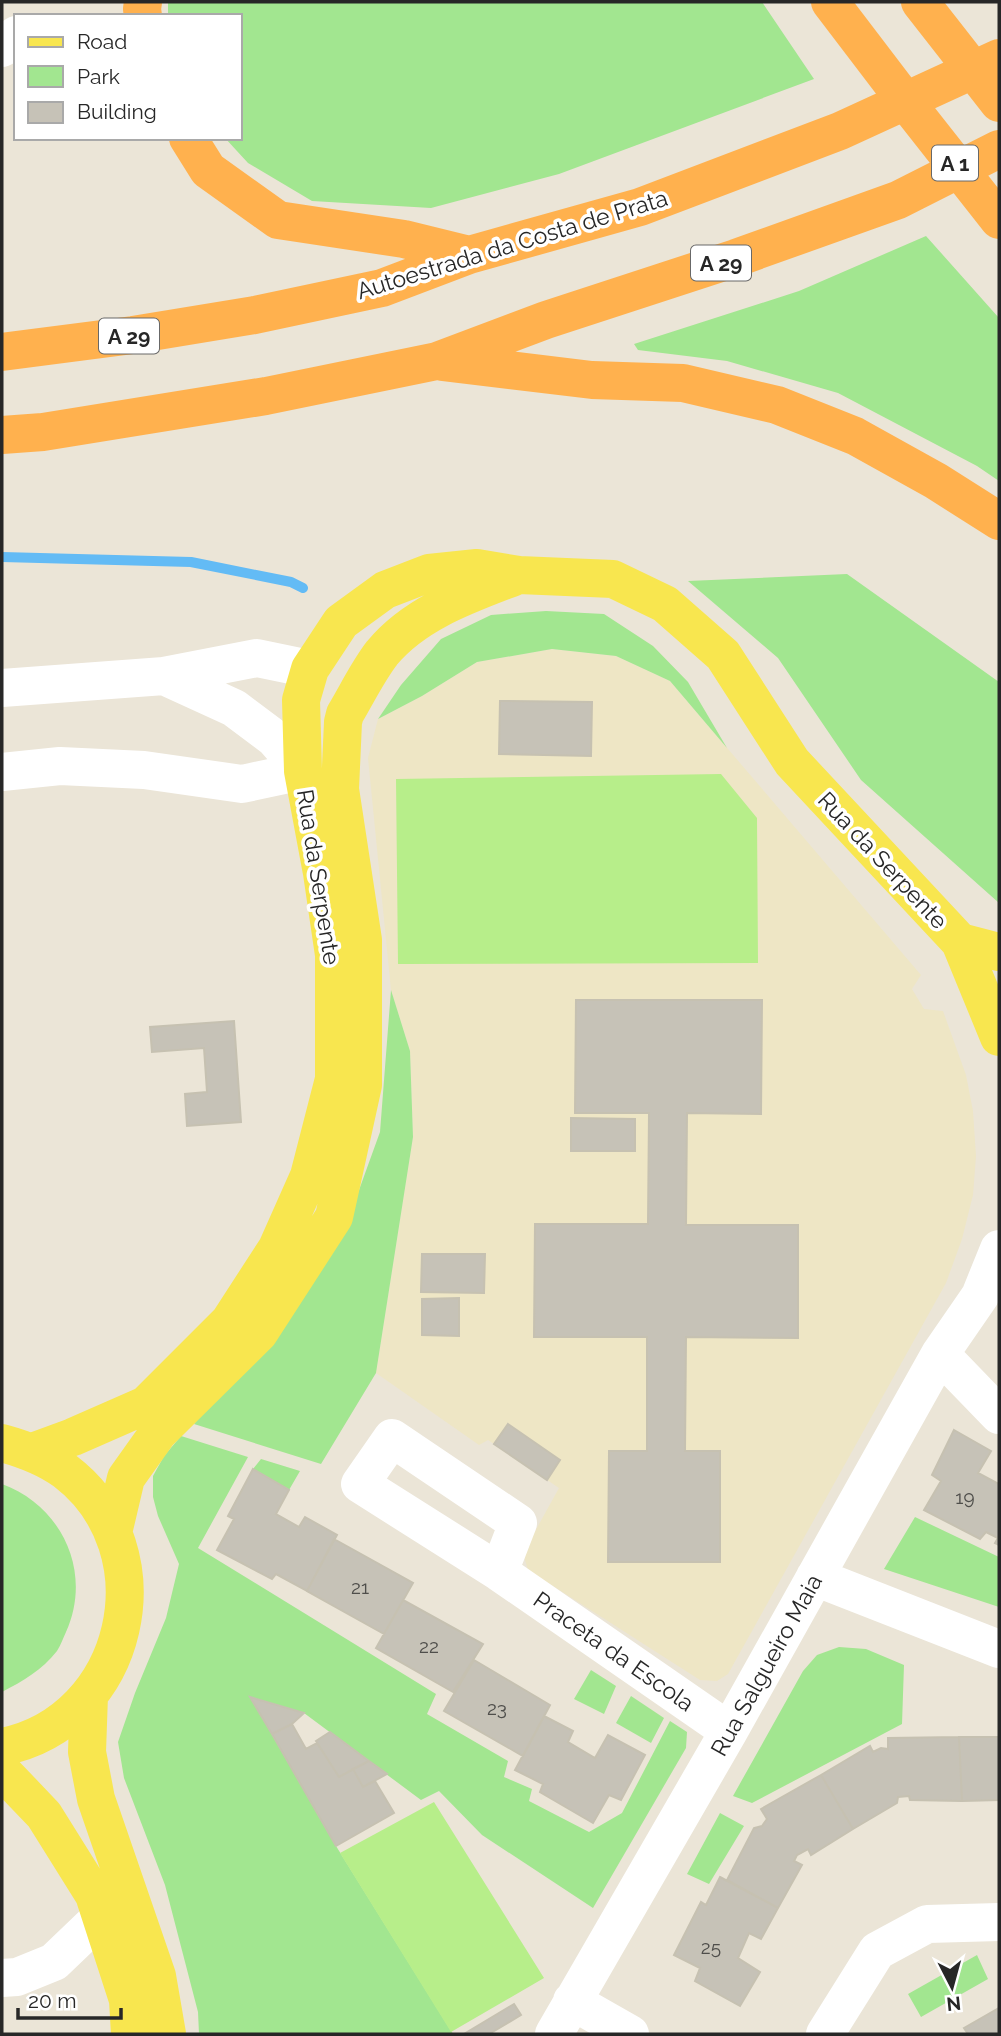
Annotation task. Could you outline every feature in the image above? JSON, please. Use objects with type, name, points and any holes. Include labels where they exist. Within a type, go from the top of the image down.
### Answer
[{"type":"highway","name":"A 1","points":[[830,2],[999,220]]},
{"type":"highway","points":[[920,2],[999,103]]},
{"type":"highway","name":"Autoestrada da Costa de Prata","points":[[2,352],[133,335],[268,312],[382,288],[469,255],[640,206],[840,131],[999,58]]},
{"type":"highway","points":[[189,140],[208,170],[278,220],[404,239],[469,255]]},
{"type":"highway","name":"A 29","points":[[2,435],[43,432],[253,398],[437,362],[546,320],[736,258],[898,200],[999,149]]},
{"type":"highway","points":[[437,362],[592,380],[682,383],[777,405],[855,436],[936,481],[999,521]]},
{"type":"main road","name":"Rua da Serpente","points":[[17,1447],[73,1437],[146,1405],[229,1322],[277,1248],[309,1176],[334,1079],[334,955],[303,771],[301,701],[310,669],[341,622],[384,590],[429,573],[477,568],[519,575],[613,579],[666,604],[723,655],[792,762],[960,942],[999,1037]]},
{"type":"main road","name":"Rua da Serpente","points":[[113,1533],[126,1478],[158,1433],[259,1333],[334,1217],[363,1085],[363,940],[340,789],[345,714],[382,653],[408,628],[450,602],[519,575]]},
{"type":"main road","points":[[345,714],[310,669],[382,653]]},
{"type":"main road","name":"Rua da Serpente","points":[[960,942],[999,952]]},
{"type":"main road","points":[[2,1747],[41,1734],[67,1717],[89,1695],[112,1659],[124,1617],[124,1575],[113,1533],[93,1500],[65,1472],[17,1447]]},
{"type":"main road","points":[[89,1695],[87,1752],[96,1799],[158,1976],[167,2034]]},
{"type":"main road","points":[[2,1771],[44,1815],[94,1895],[128,2000],[130,2034]]},
{"type":"street","points":[[2,688],[164,676],[257,658],[310,669]]},
{"type":"street","points":[[2,772],[60,766],[144,770],[242,784],[303,771],[274,738],[234,708],[164,676]]},
{"type":"street","name":"Rua Salgueiro Maia","points":[[554,2034],[729,1731],[940,1354],[989,1291],[999,1248]]},
{"type":"street","points":[[940,1354],[999,1415]]},
{"type":"street","name":"Praceta da Escola","points":[[499,1572],[729,1731]]},
{"type":"street","points":[[815,1577],[999,1649]]},
{"type":"street","points":[[2,1978],[17,1977],[54,1962],[101,1917]]},
{"type":"street","points":[[825,2034],[877,1951],[927,1924],[999,1922]]},
{"type":"street","points":[[572,2001],[630,2034]]},
{"type":"shaded area","points":[[552,649],[616,656],[670,681],[921,975],[912,989],[924,1009],[943,1011],[966,1075],[973,1111],[976,1156],[973,1195],[962,1239],[946,1283],[728,1674],[717,1681],[700,1680],[528,1570],[523,1553],[559,1488],[488,1440],[479,1445],[376,1373],[413,1137],[410,1051],[391,990],[368,758],[378,719],[477,662]]},
{"type":"green space","points":[[168,2],[762,2],[814,79],[559,174],[431,208],[312,201],[248,163],[227,140],[242,140],[242,14],[168,14]]},
{"type":"green space","points":[[926,236],[999,318],[999,481],[977,466],[838,393],[727,361],[638,350],[634,344],[799,291]]},
{"type":"green space","points":[[847,574],[999,682],[999,903],[861,780],[778,658],[688,581]]},
{"type":"green space","points":[[546,611],[604,614],[653,646],[688,682],[727,748],[670,681],[616,656],[552,649],[477,662],[378,719],[401,685],[441,639],[491,615]]},
{"type":"green space","points":[[721,774],[757,818],[758,963],[398,964],[396,779]]},
{"type":"green space","points":[[391,990],[410,1051],[413,1137],[376,1373],[321,1464],[194,1424],[346,1226],[380,1132]]},
{"type":"green space","points":[[181,1436],[248,1457],[198,1548],[436,1694],[427,1714],[508,1761],[504,1777],[532,1789],[529,1801],[589,1832],[622,1813],[670,1721],[687,1732],[686,1748],[593,1908],[482,1835],[439,1791],[421,1800],[304,1713],[251,1698],[336,1846],[453,2034],[199,2034],[198,2012],[165,1885],[124,1778],[118,1742],[166,1618],[179,1564],[158,1516],[153,1497],[153,1476],[164,1456]]},
{"type":"green space","points":[[261,1459],[300,1471],[289,1490],[253,1469]]},
{"type":"green space","points":[[2,1484],[23,1494],[41,1508],[56,1525],[67,1544],[76,1587],[73,1609],[57,1651],[32,1674],[2,1692]]},
{"type":"green space","points":[[915,1517],[999,1557],[999,1607],[884,1569]]},
{"type":"green space","points":[[839,1647],[866,1649],[904,1665],[902,1724],[752,1803],[733,1796],[803,1671],[817,1655]]},
{"type":"green space","points":[[591,1670],[616,1686],[604,1714],[574,1699]]},
{"type":"green space","points":[[631,1696],[664,1718],[651,1743],[616,1723]]},
{"type":"green space","points":[[434,1802],[544,1978],[451,2032],[340,1853]]},
{"type":"green space","points":[[720,1813],[744,1826],[709,1884],[687,1874]]},
{"type":"green space","points":[[977,1955],[988,1979],[921,2017],[908,1994]]},
{"type":"building","points":[[500,701],[592,702],[591,756],[499,754]]},
{"type":"building","points":[[576,1000],[762,1000],[761,1114],[687,1113],[686,1225],[798,1225],[798,1338],[686,1337],[685,1451],[720,1451],[720,1562],[608,1562],[609,1451],[647,1451],[647,1337],[534,1337],[535,1224],[648,1224],[649,1113],[575,1113]]},
{"type":"building","points":[[234,1021],[241,1122],[187,1126],[185,1094],[207,1092],[204,1048],[152,1052],[150,1027]]},
{"type":"building","points":[[571,1118],[635,1119],[635,1151],[571,1151]]},
{"type":"building","points":[[422,1254],[485,1254],[484,1293],[421,1292]]},
{"type":"building","points":[[459,1298],[459,1336],[422,1335],[422,1299]]},
{"type":"building","points":[[508,1424],[560,1460],[547,1480],[494,1444]]},
{"type":"building","points":[[954,1430],[991,1451],[978,1473],[999,1484],[999,1545],[995,1543],[998,1538],[986,1532],[980,1539],[924,1510],[941,1481],[932,1475]]},
{"type":"building","points":[[253,1469],[289,1490],[276,1514],[299,1527],[305,1517],[337,1535],[307,1591],[276,1574],[272,1579],[217,1550],[234,1519],[228,1516]]},
{"type":"building","points":[[334,1539],[413,1583],[384,1634],[307,1591]]},
{"type":"building","points":[[403,1600],[483,1644],[453,1692],[376,1648]]},
{"type":"building","points":[[474,1660],[550,1705],[523,1756],[444,1711]]},
{"type":"building","points":[[250,1697],[304,1713],[292,1724],[272,1734]]},
{"type":"building","points":[[544,1716],[573,1731],[568,1742],[595,1758],[608,1735],[645,1755],[621,1800],[609,1795],[593,1823],[540,1792],[543,1784],[515,1770]]},
{"type":"building","points":[[292,1724],[306,1749],[317,1743],[339,1777],[353,1769],[363,1787],[375,1781],[394,1813],[336,1846],[272,1734]]},
{"type":"building","points":[[330,1732],[369,1761],[339,1777],[316,1741]]},
{"type":"building","points":[[959,1737],[999,1737],[999,1800],[962,1801]]},
{"type":"building","points":[[959,1737],[962,1801],[910,1800],[909,1796],[898,1797],[897,1803],[853,1829],[821,1775],[870,1746],[873,1752],[881,1748],[888,1749],[888,1738]]},
{"type":"building","points":[[369,1761],[387,1774],[363,1787],[353,1769]]},
{"type":"building","points":[[821,1775],[853,1829],[811,1855],[808,1849],[797,1855],[794,1861],[802,1865],[778,1908],[727,1880],[754,1828],[762,1826],[767,1819],[761,1809]]},
{"type":"building","points":[[720,1877],[778,1908],[761,1939],[749,1933],[738,1958],[760,1972],[740,2006],[695,1981],[700,1968],[674,1955],[701,1902],[706,1905]]},
{"type":"building","points":[[514,2004],[521,2015],[489,2034],[464,2034]]},
{"type":"building","points":[[999,2008],[999,2034],[968,2034],[964,2028]]},
{"type":"waterway","points":[[2,557],[191,562],[291,582],[303,588]]}]
